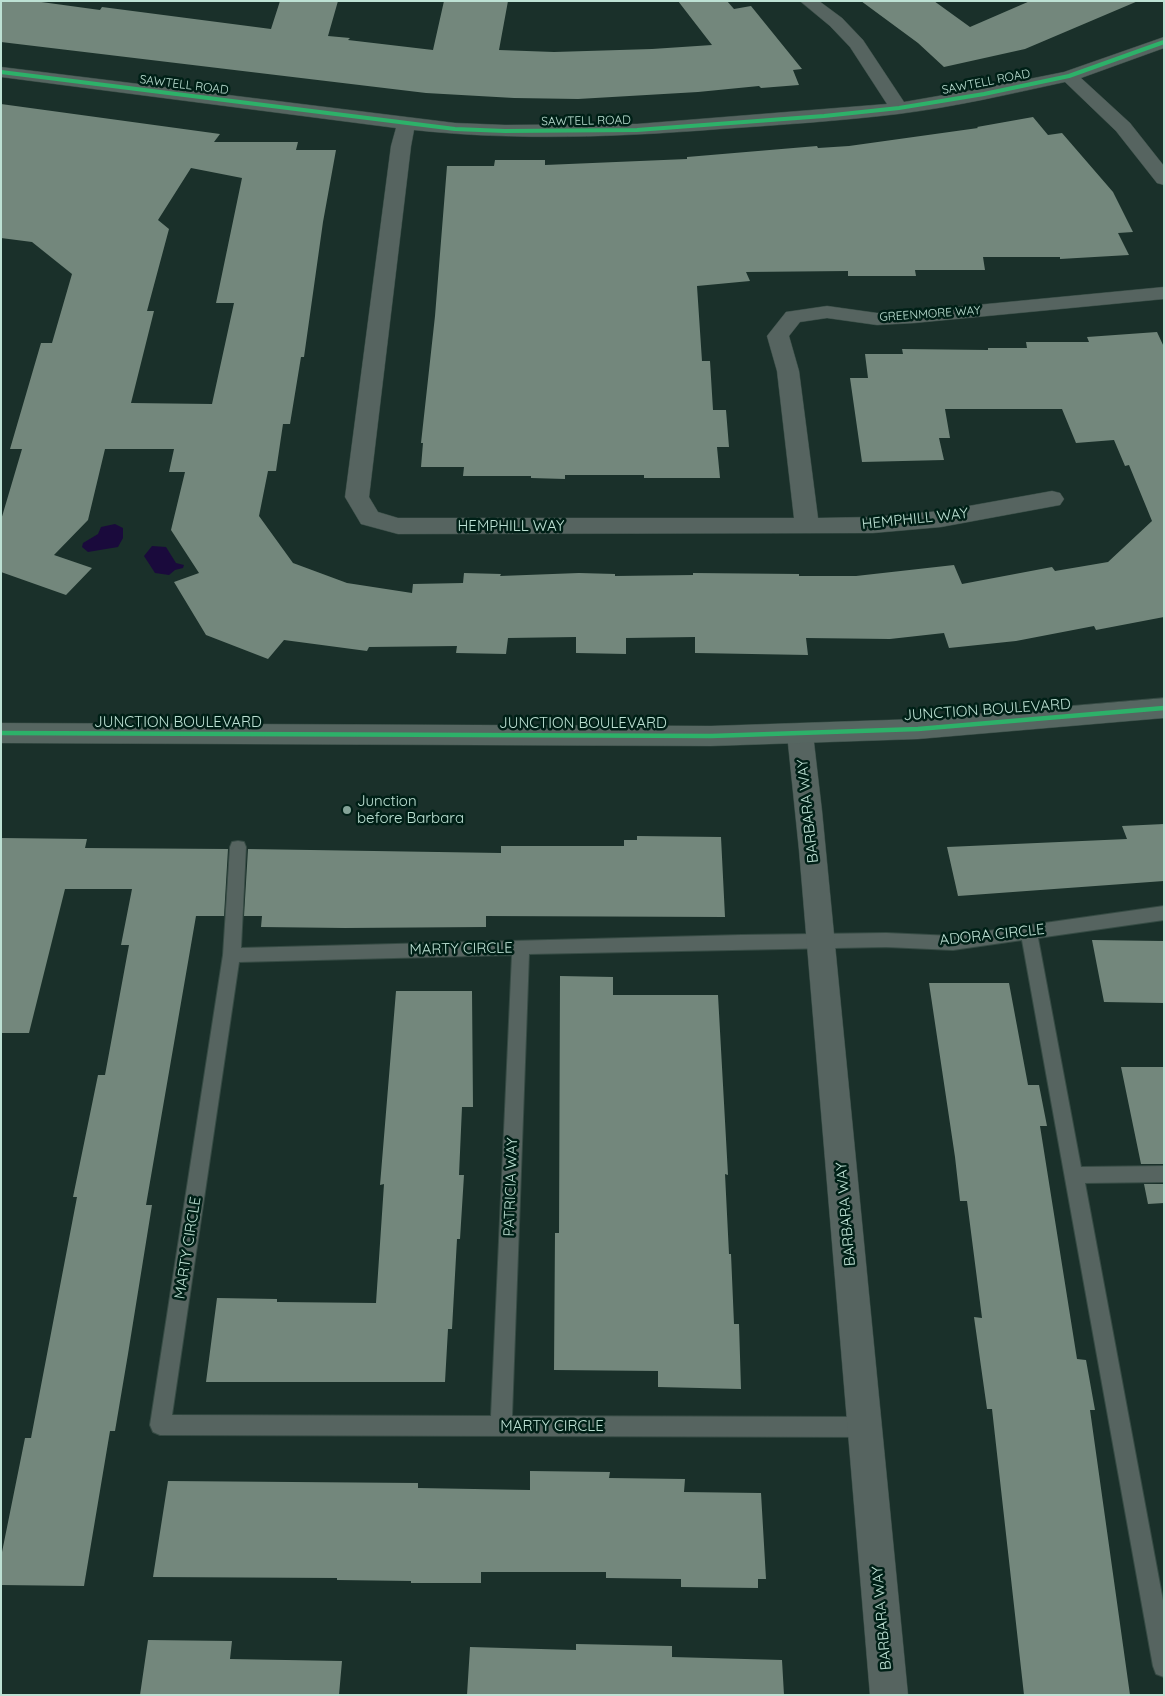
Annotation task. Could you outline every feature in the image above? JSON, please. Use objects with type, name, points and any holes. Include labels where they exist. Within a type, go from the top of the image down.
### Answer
[{"type":"main road","name":"JUNCTION BOULEVARD","points":[[1,733],[692,736],[800,734],[927,728],[1164,708]]},
{"type":"street","points":[[808,1],[836,22],[857,44],[900,108]]},
{"type":"street","name":"SAWTELL ROAD","points":[[1,72],[406,124],[505,131],[637,130],[824,116],[900,108],[984,94],[1069,76],[1164,42]]},
{"type":"street","points":[[1069,76],[1123,127],[1164,179]]},
{"type":"street","name":"HEMPHILL WAY","points":[[406,124],[401,146],[357,497],[369,518],[398,526],[807,526],[941,519],[1052,499]]},
{"type":"street","name":"GREENMORE WAY","points":[[807,526],[788,371],[778,336],[793,317],[827,312],[877,319],[914,317],[1164,293]]},
{"type":"street","name":"BARBARA WAY","points":[[800,734],[809,804],[889,1695]]},
{"type":"lane","points":[[232,955],[238,847]]},
{"type":"lane","name":"ADORA CIRCLE","points":[[820,942],[886,940],[953,943],[1164,913]]},
{"type":"lane","points":[[1030,932],[1164,1666]]},
{"type":"lane","name":"MARTY CIRCLE","points":[[820,942],[521,947],[232,955],[160,1424],[866,1427]]},
{"type":"lane","name":"PATRICIA WAY","points":[[501,1426],[521,947]]},
{"type":"lane","points":[[1074,1175],[1164,1174]]},
{"type":"shaded area","points":[[115,524],[123,528],[123,538],[118,547],[88,552],[82,547],[83,543],[98,534],[101,527]]},
{"type":"shaded area","points":[[152,546],[166,547],[176,563],[184,565],[183,568],[175,570],[169,575],[155,573],[144,556]]},
{"type":"building","points":[[1,1],[34,1],[100,10],[102,7],[271,29],[280,1],[338,1],[328,36],[433,50],[444,1],[508,1],[499,50],[554,52],[712,45],[678,1],[727,1],[734,9],[751,6],[802,69],[793,70],[799,85],[761,88],[759,86],[698,92],[578,99],[514,98],[426,93],[1,42]]},
{"type":"building","points":[[861,1],[934,1],[970,27],[1030,1],[1138,1],[1025,49],[944,67],[918,43]]},
{"type":"building","points":[[1,104],[220,134],[214,142],[298,142],[296,150],[336,150],[323,222],[304,357],[301,357],[290,424],[283,424],[276,471],[268,471],[259,516],[293,563],[347,583],[412,593],[413,584],[463,583],[464,573],[501,574],[500,576],[579,573],[615,574],[615,576],[693,575],[693,573],[856,576],[954,565],[962,584],[1052,567],[1055,571],[1108,562],[1152,521],[1129,465],[1125,466],[1114,440],[1076,443],[1062,409],[945,409],[950,438],[939,438],[944,460],[862,462],[850,378],[868,378],[865,354],[903,354],[902,349],[988,350],[988,348],[1027,348],[1026,342],[1089,342],[1087,337],[1157,332],[1164,347],[1164,617],[1096,630],[1094,626],[1016,641],[949,648],[944,633],[890,639],[806,638],[808,655],[695,653],[695,637],[626,638],[626,654],[576,653],[576,637],[508,638],[506,654],[456,653],[457,646],[369,647],[367,651],[284,640],[268,659],[206,635],[174,582],[199,573],[171,530],[185,472],[169,472],[174,449],[105,449],[88,520],[54,555],[92,568],[66,595],[1,572],[1,520],[22,449],[10,449],[41,343],[52,343],[72,274],[32,242],[1,238]],"holes":[[[191,168],[242,178],[216,303],[234,303],[212,404],[131,403],[154,311],[147,311],[169,229],[158,220]]]},
{"type":"building","points":[[1033,117],[1048,135],[1062,133],[1113,192],[1133,232],[1118,233],[1129,255],[1060,259],[1060,257],[983,257],[985,270],[915,270],[916,276],[848,276],[848,271],[746,272],[750,281],[697,286],[702,361],[710,361],[713,410],[726,410],[729,447],[717,447],[720,478],[644,478],[644,475],[565,475],[565,479],[531,478],[531,476],[463,476],[464,467],[421,467],[423,443],[421,443],[435,316],[447,166],[494,166],[495,160],[545,160],[545,165],[687,159],[687,157],[817,146],[818,148],[849,146],[978,128]]},
{"type":"building","points":[[1164,824],[1164,881],[958,896],[947,847],[1127,839],[1122,826]]},
{"type":"building","points":[[637,836],[721,837],[725,917],[486,916],[486,927],[345,928],[261,927],[262,916],[244,916],[248,849],[501,853],[501,846],[624,846],[624,840],[637,840]]},
{"type":"building","points":[[1,838],[87,839],[85,848],[228,849],[224,916],[196,916],[146,1205],[152,1205],[128,1354],[115,1431],[110,1431],[84,1586],[1,1585],[1,1557],[25,1438],[31,1438],[77,1197],[73,1197],[98,1075],[105,1075],[129,945],[121,945],[132,889],[65,889],[29,1033],[1,1033]]},
{"type":"building","points":[[1092,940],[1164,941],[1164,1003],[1104,1002]]},
{"type":"building","points":[[560,976],[613,977],[613,995],[718,995],[728,1175],[725,1174],[729,1254],[731,1254],[734,1324],[739,1324],[741,1389],[658,1387],[658,1371],[554,1370],[555,1233],[559,1233]]},
{"type":"building","points":[[929,983],[1009,983],[1028,1085],[1039,1085],[1047,1126],[1040,1126],[1077,1359],[1086,1360],[1095,1410],[1090,1410],[1130,1695],[1024,1695],[992,1409],[987,1409],[974,1317],[982,1318],[967,1201],[960,1201]]},
{"type":"building","points":[[396,991],[472,991],[473,1107],[462,1107],[459,1175],[464,1175],[460,1239],[457,1239],[452,1329],[448,1329],[445,1382],[206,1382],[217,1298],[277,1299],[277,1302],[376,1303],[384,1184],[380,1185]]},
{"type":"building","points":[[1121,1067],[1164,1067],[1164,1164],[1141,1164]]},
{"type":"building","points":[[1144,1184],[1164,1184],[1164,1203],[1148,1204]]},
{"type":"building","points":[[530,1471],[610,1472],[609,1478],[685,1479],[684,1492],[761,1493],[766,1579],[758,1579],[758,1588],[681,1587],[681,1579],[606,1578],[606,1572],[481,1572],[481,1583],[411,1583],[411,1581],[337,1580],[337,1578],[153,1577],[168,1481],[418,1483],[418,1488],[530,1490]]},
{"type":"building","points":[[148,1640],[232,1641],[230,1659],[342,1661],[339,1695],[140,1695]]},
{"type":"building","points":[[576,1644],[672,1646],[672,1657],[782,1660],[784,1695],[467,1695],[470,1647],[576,1650]]},
{"type":"cycle path","points":[[1,72],[455,129],[505,131],[637,130],[824,116],[899,108],[984,94],[1069,76],[1164,42]]},
{"type":"cycle path","points":[[1,733],[711,736],[918,729],[1164,708]]},
{"type":"place","name":"Junction before Barbara","points":[[347,810]]}]
